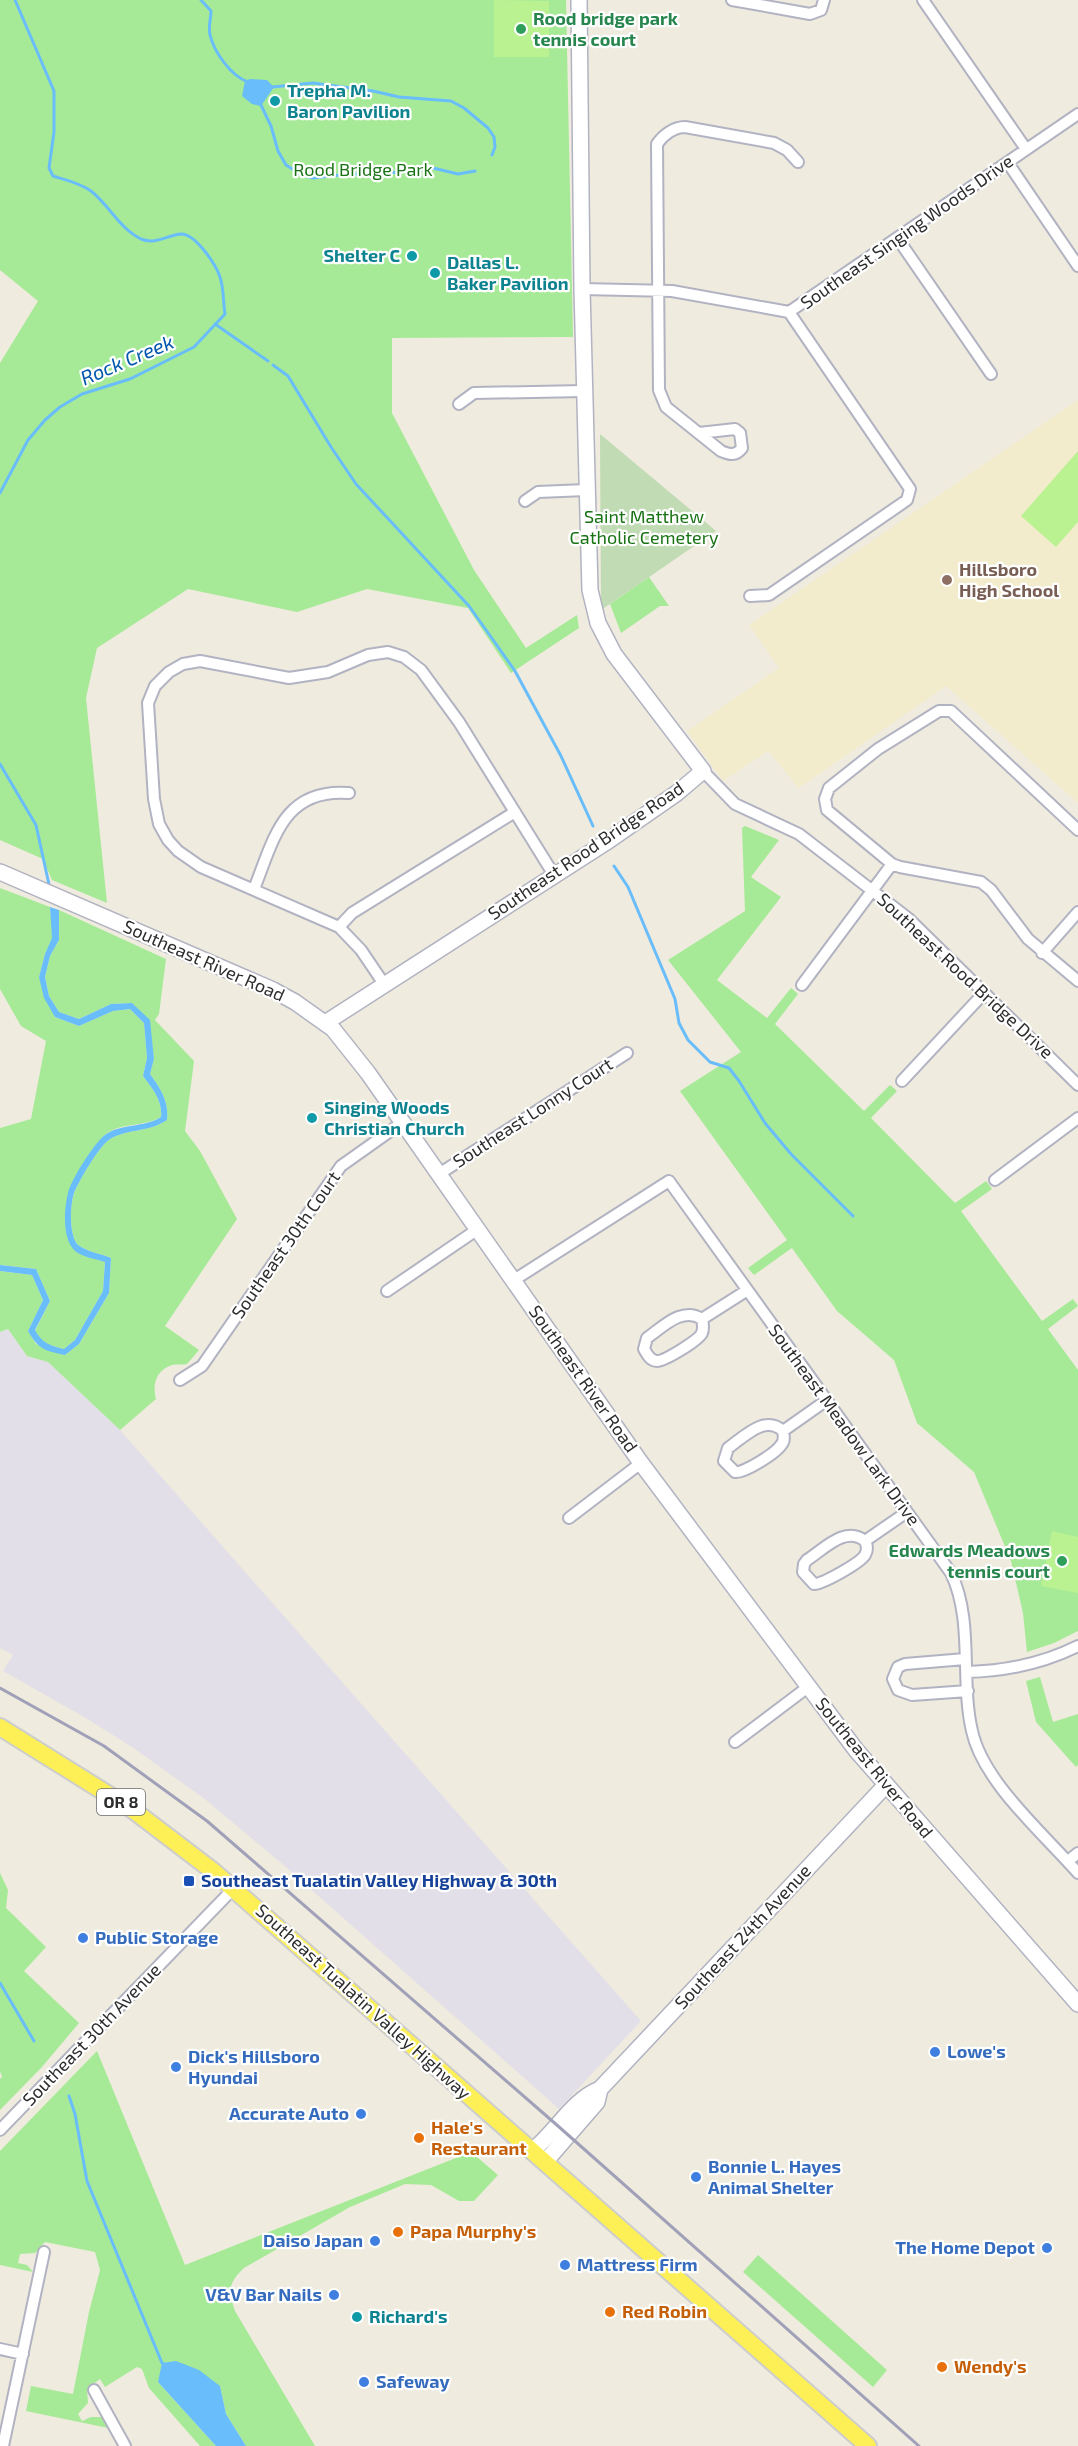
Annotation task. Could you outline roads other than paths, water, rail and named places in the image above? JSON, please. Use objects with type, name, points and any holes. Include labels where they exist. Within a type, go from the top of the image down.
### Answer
[{"type":"main road","name":"Southeast Tualatin Valley Highway","points":[[0,1727],[133,1810],[234,1888],[868,2446]]},
{"type":"street","name":"Southeast Rood Bridge Road","points":[[325,1023],[554,875],[663,802],[703,771],[614,654],[602,631],[591,590],[586,490],[579,0]]},
{"type":"street","points":[[732,0],[810,14],[821,10],[824,0]]},
{"type":"street","points":[[923,0],[1026,149]]},
{"type":"street","name":"Southeast Singing Woods Drive","points":[[582,289],[657,290],[789,312],[1078,114]]},
{"type":"street","points":[[699,433],[666,407],[659,390],[656,150],[661,138],[680,127],[685,127],[774,143],[788,150],[798,162]]},
{"type":"street","points":[[1008,163],[1078,266]]},
{"type":"street","points":[[898,238],[991,374]]},
{"type":"street","points":[[750,596],[769,595],[907,500],[910,489],[789,312]]},
{"type":"street","points":[[459,404],[474,393],[584,391]]},
{"type":"street","points":[[525,501],[538,492],[586,490]]},
{"type":"street","points":[[384,984],[361,951],[339,927],[190,861],[168,840],[159,824],[154,799],[148,703],[154,686],[168,672],[183,664],[201,661],[289,678],[328,672],[368,655],[388,652],[404,657],[421,670],[459,722],[554,875]]},
{"type":"street","points":[[1078,830],[951,711],[939,711],[878,749],[829,788],[825,799],[827,810],[892,864],[981,882],[991,890],[1028,939],[1078,981]]},
{"type":"street","name":"Southeast Rood Bridge Drive","points":[[703,771],[735,804],[799,834],[909,920],[1078,1084]]},
{"type":"street","points":[[254,889],[280,824],[287,814],[311,798],[327,793],[349,793]]},
{"type":"street","points":[[339,927],[352,913],[514,812]]},
{"type":"street","points":[[802,984],[892,864]]},
{"type":"street","name":"Southeast River Road","points":[[5,875],[273,990],[325,1023],[339,1036],[403,1122],[641,1463],[808,1688],[885,1786],[1078,2004]]},
{"type":"street","points":[[1042,953],[1078,912]]},
{"type":"street","points":[[902,1081],[984,993]]},
{"type":"street","name":"Southeast Lonny Court","points":[[439,1174],[627,1053]]},
{"type":"street","points":[[995,1180],[1078,1118]]},
{"type":"street","name":"Southeast 30th Court","points":[[180,1380],[202,1366],[341,1166],[403,1122]]},
{"type":"street","name":"Southeast Meadow Lark Drive","points":[[514,1280],[669,1181],[951,1573],[961,1607],[971,1730],[983,1761],[1004,1790],[1078,1873]]},
{"type":"street","points":[[387,1291],[478,1229]]},
{"type":"street","points":[[702,1319],[747,1291]]},
{"type":"street","points":[[691,1314],[702,1319],[704,1327],[700,1336],[666,1359],[656,1361],[651,1359],[644,1349],[646,1338],[680,1316],[691,1314]]},
{"type":"street","points":[[783,1431],[827,1400]]},
{"type":"street","points":[[772,1424],[783,1431],[784,1438],[780,1447],[743,1472],[735,1473],[724,1461],[728,1448],[762,1425],[772,1424]]},
{"type":"street","points":[[568,1518],[641,1463]]},
{"type":"street","points":[[865,1541],[907,1512]]},
{"type":"street","points":[[855,1535],[865,1541],[867,1550],[862,1558],[824,1582],[814,1584],[810,1582],[804,1572],[804,1564],[807,1560],[844,1536],[855,1535]]},
{"type":"street","points":[[967,1672],[1008,1670],[1032,1664],[1078,1646]]},
{"type":"street","points":[[965,1659],[905,1664],[898,1667],[893,1679],[898,1690],[912,1695],[968,1690]]},
{"type":"street","points":[[735,1742],[808,1688]]},
{"type":"street","name":"Southeast 24th Avenue","points":[[538,2157],[597,2102],[600,2089],[885,1786]]},
{"type":"street","points":[[1068,1861],[1078,1853]]},
{"type":"street","name":"Southeast 30th Avenue","points":[[0,2130],[234,1888]]},
{"type":"street","points":[[3,2446],[44,2252]]},
{"type":"street","points":[[0,2349],[23,2354]]},
{"type":"street","points":[[94,2390],[125,2446]]},
{"type":"water","points":[[267,80],[274,87],[261,106],[252,104],[242,96],[245,81]]},
{"type":"water","points":[[50,907],[59,910],[59,940],[50,956],[45,977],[49,996],[59,1012],[79,1019],[111,1004],[132,1003],[150,1020],[154,1059],[150,1074],[158,1085],[167,1107],[167,1120],[160,1124],[110,1139],[95,1156],[74,1193],[71,1219],[74,1239],[80,1246],[111,1258],[109,1293],[79,1344],[65,1355],[43,1348],[35,1342],[28,1331],[43,1300],[32,1275],[0,1271],[0,1265],[36,1269],[50,1301],[35,1330],[44,1341],[64,1349],[75,1340],[103,1291],[105,1262],[81,1255],[71,1246],[65,1224],[70,1187],[89,1153],[100,1139],[111,1131],[147,1123],[161,1117],[161,1111],[156,1095],[143,1076],[147,1058],[144,1023],[130,1009],[113,1011],[79,1026],[55,1017],[44,998],[39,977],[52,938]]},
{"type":"water","points":[[176,2361],[199,2370],[220,2386],[226,2414],[246,2446],[216,2446],[158,2382],[162,2363]]},
{"type":"waterway","name":"Rock Creek","points":[[0,493],[28,440],[60,407],[82,394],[130,379],[194,347],[225,314],[218,272],[205,251],[193,239],[181,234],[151,241],[141,239],[126,229],[91,191],[53,176],[49,168],[54,132],[54,91],[15,0]]},
{"type":"waterway","points":[[201,0],[211,11],[209,32],[215,49],[235,75],[248,82]]},
{"type":"waterway","points":[[272,87],[313,83],[399,97],[451,101],[464,108],[488,128],[494,137],[495,147],[492,155]]},
{"type":"waterway","points":[[260,103],[271,126],[278,151],[286,165],[302,175],[313,178],[433,168],[458,174],[475,171]]},
{"type":"waterway","points":[[215,324],[268,361]]},
{"type":"waterway","points":[[273,365],[288,376],[356,484],[469,606],[515,671],[561,756],[593,826]]},
{"type":"waterway","name":"Rock Creek","points":[[0,764],[36,825],[50,889]]},
{"type":"waterway","points":[[614,866],[628,887],[675,999],[679,1023],[688,1040],[710,1062],[729,1068],[765,1123],[791,1154],[853,1216]]},
{"type":"waterway","points":[[0,1983],[34,2041]]},
{"type":"waterway","points":[[69,2096],[75,2114],[87,2181],[162,2363],[165,2365]]},
{"type":"railway","points":[[0,1688],[104,1746],[207,1821],[558,2126],[919,2446]]},
{"type":"place","name":"Rood bridge park tennis court","points":[[521,29]]},
{"type":"place","name":"Trepha M. Baron Pavilion","points":[[275,101]]},
{"type":"place","name":"Shelter C","points":[[412,256]]},
{"type":"place","name":"Dallas L. Baker Pavilion","points":[[435,273]]},
{"type":"place","name":"Hillsboro High School","points":[[947,580]]},
{"type":"place","name":"Singing Woods Christian Church","points":[[312,1118]]},
{"type":"place","name":"Edwards Meadows tennis court","points":[[1062,1561]]},
{"type":"place","name":"Southeast Tualatin Valley Highway & 30th","points":[[189,1881]]},
{"type":"place","name":"Public Storage","points":[[83,1938]]},
{"type":"place","name":"Lowe's","points":[[935,2052]]},
{"type":"place","name":"Dick's Hillsboro Hyundai","points":[[176,2067]]},
{"type":"place","name":"Accurate Auto","points":[[361,2114]]},
{"type":"place","name":"Hale's Restaurant","points":[[419,2138]]},
{"type":"place","name":"Bonnie L. Hayes Animal Shelter","points":[[696,2177]]},
{"type":"place","name":"Papa Murphy's","points":[[398,2232]]},
{"type":"place","name":"Daiso Japan","points":[[375,2241]]},
{"type":"place","name":"The Home Depot","points":[[1047,2248]]},
{"type":"place","name":"Mattress Firm","points":[[565,2265]]},
{"type":"place","name":"V&V Bar Nails","points":[[334,2295]]},
{"type":"place","name":"Red Robin","points":[[610,2312]]},
{"type":"place","name":"Richard's","points":[[357,2317]]},
{"type":"place","name":"Wendy's","points":[[942,2367]]},
{"type":"place","name":"Safeway","points":[[364,2382]]},
{"type":"park label","name":"Rood Bridge Park","points":[[363,170]]},
{"type":"park label","name":"Saint Matthew Catholic Cemetery","points":[[644,527]]}]
